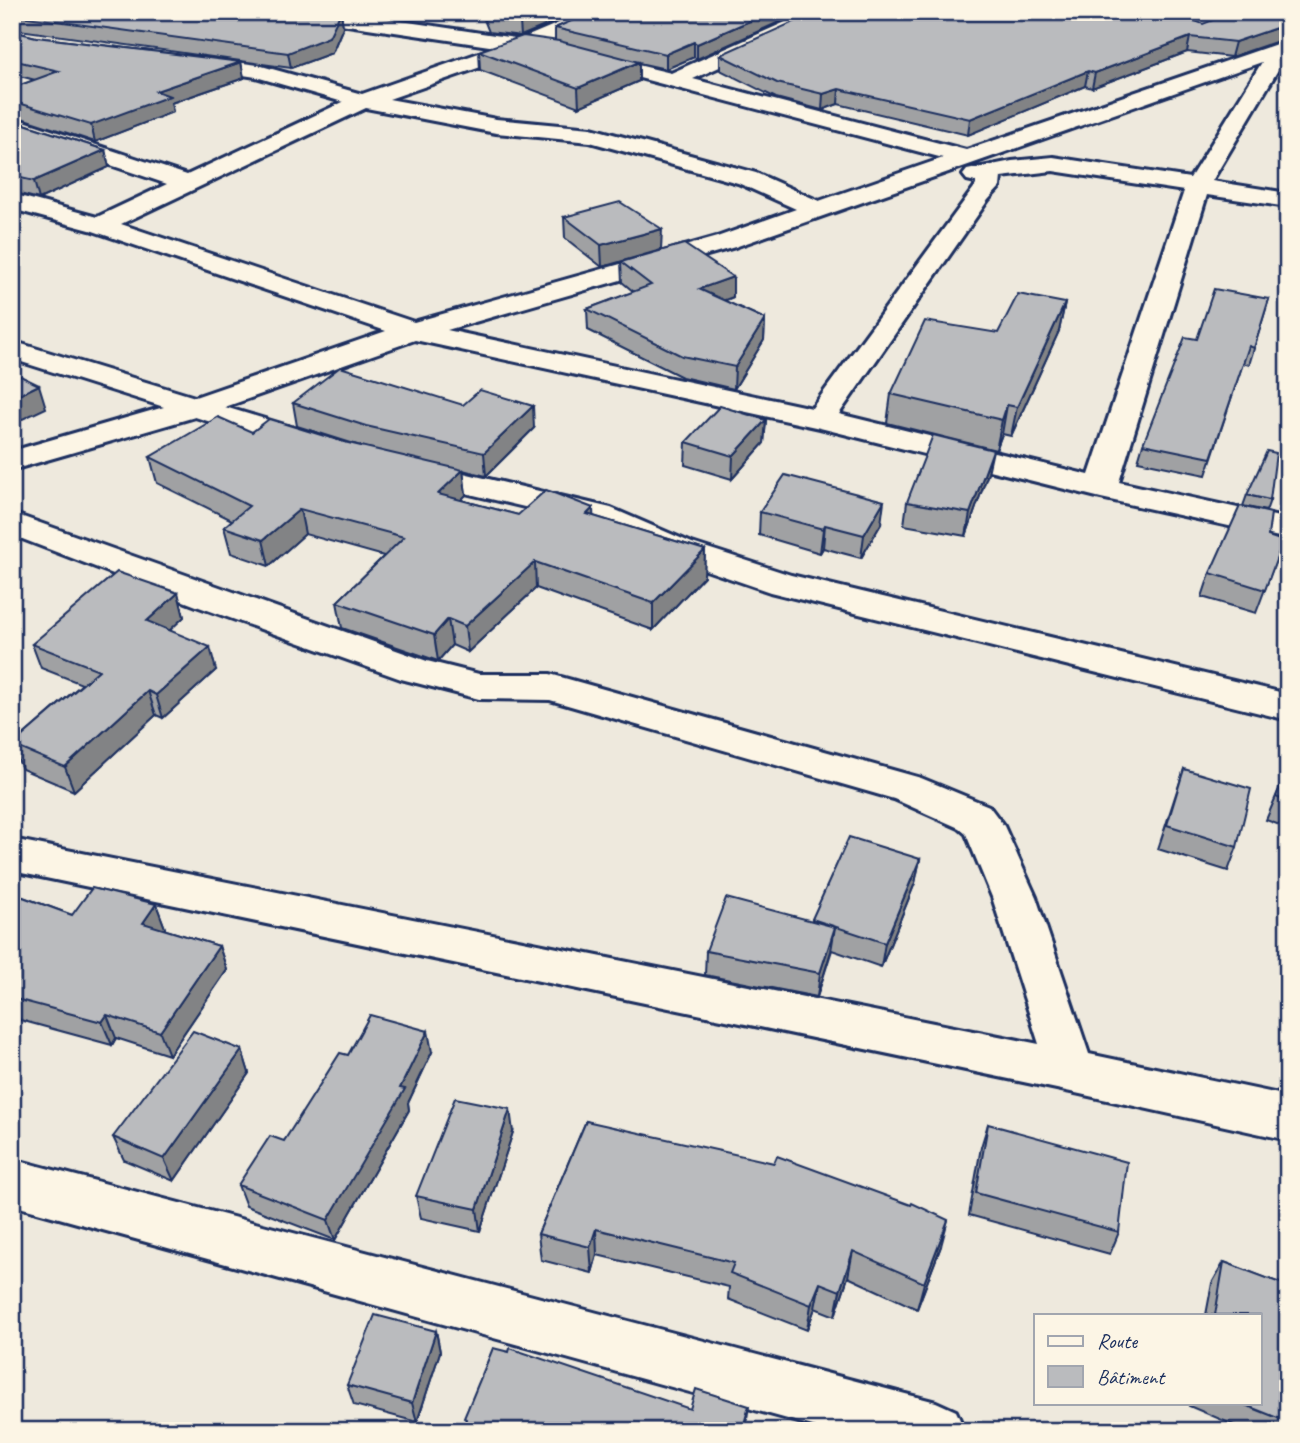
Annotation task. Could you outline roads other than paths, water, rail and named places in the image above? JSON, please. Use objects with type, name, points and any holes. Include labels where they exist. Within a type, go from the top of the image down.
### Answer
[{"type":"street","points":[[300,12],[561,51],[979,166],[1053,164],[1288,200]]},
{"type":"street","points":[[99,225],[363,102],[526,44],[603,12]]},
{"type":"street","points":[[672,81],[825,12]]},
{"type":"street","points":[[12,461],[193,408],[413,331],[726,242],[900,182],[979,166],[1284,48]]},
{"type":"street","points":[[1101,488],[1198,185],[1284,48]]},
{"type":"street","points":[[167,59],[258,71],[363,102],[496,126],[591,135],[747,178],[818,210]]},
{"type":"street","points":[[12,124],[188,183]]},
{"type":"street","points":[[820,419],[979,195],[988,187],[979,166]]},
{"type":"street","points":[[12,201],[99,225],[413,331],[820,419],[1101,488],[1288,529]]},
{"type":"street","points":[[12,350],[334,450]]},
{"type":"street","points":[[386,464],[598,515],[668,546],[782,584],[1288,707]]},
{"type":"street","points":[[12,523],[156,580],[395,663],[461,682],[496,688],[527,685],[550,687],[907,788],[974,817],[983,826],[1014,897],[1071,1071]]},
{"type":"street","points":[[12,855],[1071,1071],[1288,1118]]},
{"type":"street","points":[[12,1182],[936,1431]]}]
